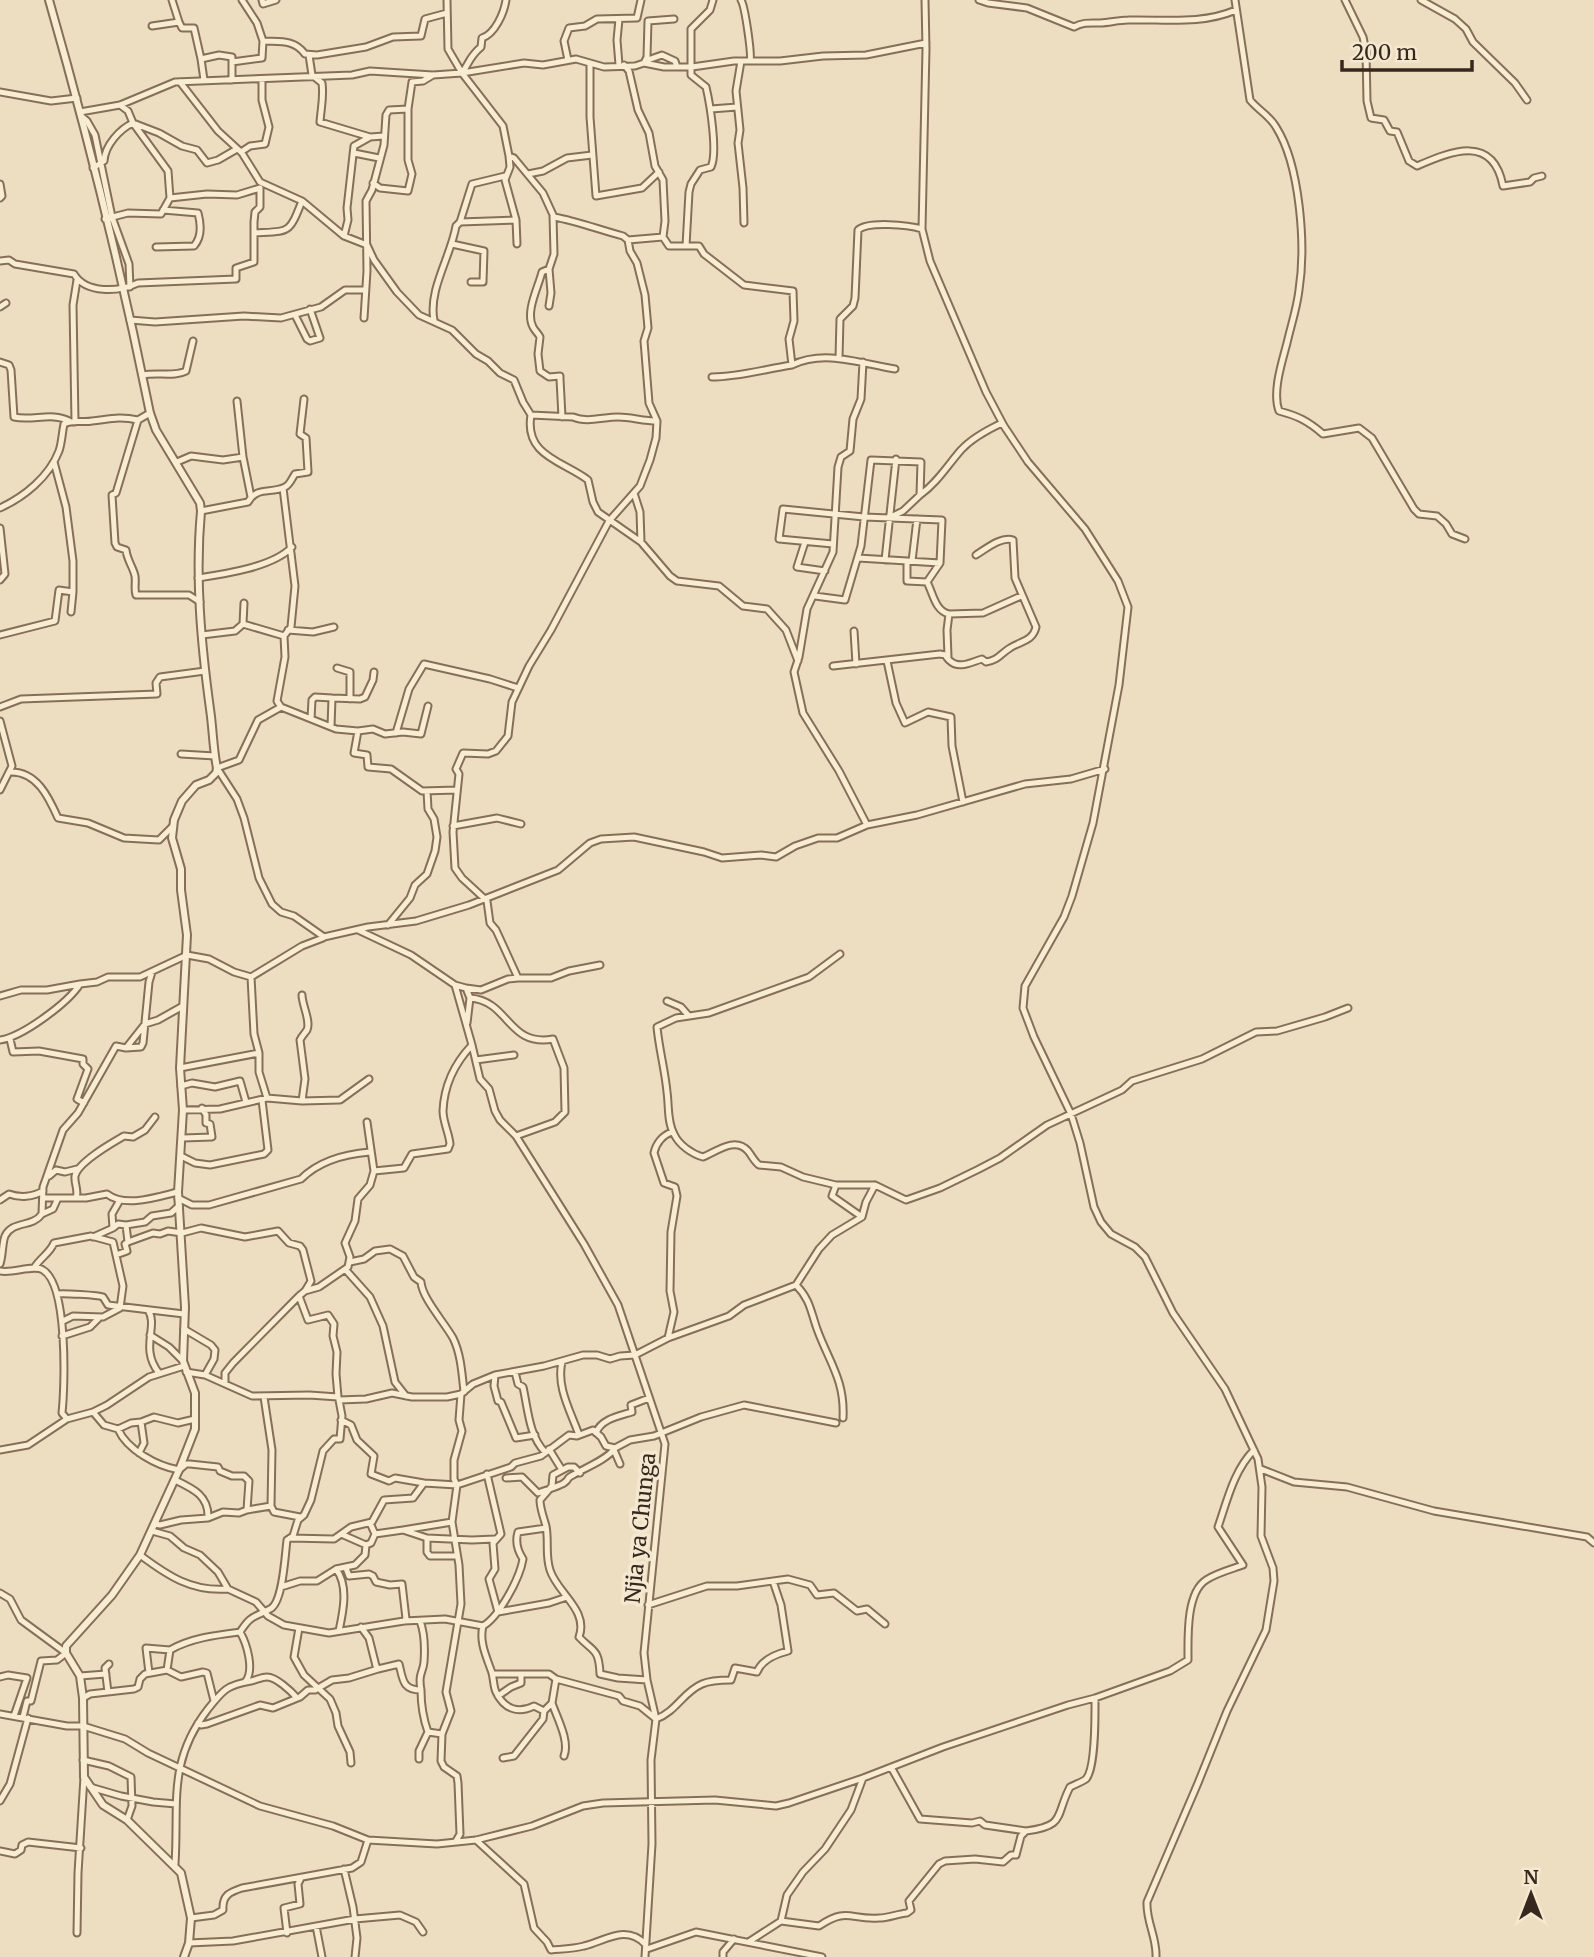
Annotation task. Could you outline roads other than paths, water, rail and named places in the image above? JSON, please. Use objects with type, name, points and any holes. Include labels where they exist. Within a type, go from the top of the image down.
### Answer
[{"type":"street","points":[[48,0],[127,288],[130,320],[150,412],[156,430],[200,503],[198,578],[205,671],[217,768],[237,799],[259,878],[272,904],[324,937]]},
{"type":"street","points":[[172,0],[182,28],[194,28],[204,80]]},
{"type":"street","points":[[232,62],[262,58],[263,41],[257,23],[242,0]]},
{"type":"street","points":[[262,0],[263,4],[276,0]]},
{"type":"street","points":[[447,0],[448,48],[462,73],[503,126],[510,166],[505,176],[516,220],[517,244]]},
{"type":"street","points":[[462,73],[470,55],[481,47],[482,38],[488,36],[495,27],[504,11],[506,0]]},
{"type":"street","points":[[640,15],[641,0]]},
{"type":"street","points":[[686,246],[691,184],[700,170],[711,167],[714,162],[706,88],[691,75],[691,29],[710,10],[713,0]]},
{"type":"street","points":[[741,0],[745,6],[751,58]]},
{"type":"street","points":[[925,0],[922,229],[930,261],[1002,423],[1028,462],[1085,529],[1118,581],[1126,601],[1127,625],[1096,811],[1072,896],[1064,917],[1023,992],[1023,1007],[1029,1026],[1071,1114],[1094,1207],[1101,1222],[1111,1234],[1135,1247],[1144,1256],[1173,1313],[1225,1389],[1254,1450],[1261,1469],[1261,1536],[1273,1568],[1270,1617],[1261,1642],[1227,1711],[1147,1902],[1147,1917],[1157,1945],[1156,1957]]},
{"type":"street","points":[[979,0],[1027,8],[1074,26],[1083,22],[1191,20],[1222,16],[1236,10]]},
{"type":"street","points":[[1234,0],[1250,100],[1269,116],[1288,149],[1299,206],[1299,291],[1276,404],[1279,411],[1298,416],[1323,434],[1359,428],[1372,438],[1414,509],[1419,514],[1437,516],[1452,534],[1465,539]]},
{"type":"street","points":[[1345,0],[1363,37],[1367,102],[1371,118],[1384,120],[1390,131],[1397,132],[1409,161],[1417,166],[1467,149],[1479,152],[1490,160],[1500,172],[1503,186],[1530,183],[1534,178],[1542,176]]},
{"type":"street","points":[[1421,0],[1455,19],[1466,29],[1473,42],[1515,83],[1527,100]]},
{"type":"street","points":[[263,41],[290,42],[309,55],[366,47],[393,37],[421,36],[425,19],[447,13]]},
{"type":"street","points":[[568,61],[564,41],[569,28],[585,26],[597,19],[633,19],[640,15]]},
{"type":"street","points":[[640,15],[648,21],[674,19]]},
{"type":"street","points":[[619,19],[617,40],[622,65]]},
{"type":"street","points":[[645,62],[648,21]]},
{"type":"street","points":[[152,26],[178,22]]},
{"type":"street","points":[[647,43],[664,67]]},
{"type":"street","points":[[645,62],[664,67],[692,67],[751,58],[759,62],[866,55],[926,43]]},
{"type":"street","points":[[201,59],[219,55],[230,56],[232,80]]},
{"type":"street","points":[[309,55],[312,75],[322,83],[323,89],[320,122],[370,137],[384,136]]},
{"type":"street","points":[[632,69],[657,55],[669,57],[677,67]]},
{"type":"street","points":[[80,114],[120,105],[180,82],[204,80],[352,75],[370,71],[433,75],[576,60],[604,67],[622,65],[632,69]]},
{"type":"street","points":[[741,61],[736,90],[744,223]]},
{"type":"street","points":[[590,64],[592,155],[596,195],[642,187],[659,172]]},
{"type":"street","points":[[632,69],[635,101],[646,126],[664,193],[663,237],[667,245],[699,246],[704,254],[744,285],[793,291],[794,321],[789,340],[792,365]]},
{"type":"street","points":[[373,183],[380,188],[408,191],[412,174],[408,160],[408,109],[412,82],[408,72]]},
{"type":"street","points":[[412,82],[423,81],[433,75]]},
{"type":"street","points":[[134,122],[182,146],[197,150],[207,163],[218,160],[250,146],[265,144],[268,132],[262,100],[262,79]]},
{"type":"street","points":[[180,82],[207,119],[239,150],[262,186],[302,201],[344,236],[367,245],[374,260],[397,292],[419,315],[452,330],[475,354],[514,380],[531,415],[532,434],[539,449],[550,459],[588,480],[598,512],[641,542],[677,581],[719,586],[743,606],[767,609],[786,630],[798,661]]},
{"type":"street","points":[[0,92],[51,101],[77,98]]},
{"type":"street","points":[[109,218],[128,214],[161,214],[170,198],[168,171],[128,111],[120,105]]},
{"type":"street","points":[[710,109],[737,107]]},
{"type":"street","points":[[364,318],[366,201],[370,196],[379,158],[386,114],[389,110],[408,109]]},
{"type":"street","points":[[80,114],[94,135],[109,218],[124,246],[129,264],[127,288]]},
{"type":"street","points":[[93,168],[104,161],[107,145],[134,122]]},
{"type":"street","points":[[344,236],[348,220],[347,201],[356,133]]},
{"type":"street","points":[[354,149],[370,137]]},
{"type":"street","points":[[354,149],[379,158]]},
{"type":"street","points":[[528,174],[543,171],[566,158],[592,155]]},
{"type":"street","points":[[509,156],[543,193],[553,216],[554,254],[549,269],[549,306]]},
{"type":"street","points":[[434,320],[432,312],[435,296],[472,184],[505,176]]},
{"type":"street","points":[[0,184],[0,198]]},
{"type":"street","points":[[170,198],[207,194],[237,195],[262,186]]},
{"type":"street","points":[[77,280],[100,290],[127,288],[138,283],[236,279],[236,268],[254,262],[255,212],[260,205],[262,186]]},
{"type":"street","points":[[255,233],[285,231],[293,224],[302,201]]},
{"type":"street","points":[[156,247],[194,246],[198,242],[201,223],[198,213],[163,210]]},
{"type":"street","points":[[518,978],[496,930],[490,923],[487,901],[461,878],[455,868],[453,826],[459,774],[456,769],[463,753],[488,754],[496,751],[509,736],[512,702],[518,688],[609,521],[640,486],[656,438],[657,421],[649,403],[644,341],[648,328],[645,295],[628,240],[623,236],[553,216]]},
{"type":"street","points":[[460,222],[516,220]]},
{"type":"street","points":[[839,358],[841,319],[853,306],[855,298],[858,230],[863,225],[922,229]]},
{"type":"street","points":[[628,240],[663,237]]},
{"type":"street","points":[[452,244],[484,251],[483,282],[471,282]]},
{"type":"street","points":[[0,261],[9,260],[15,264],[74,274],[77,280],[73,305],[72,421]]},
{"type":"street","points":[[549,269],[542,272],[538,291],[529,308],[532,326],[540,337],[540,371],[549,377],[560,376],[563,394],[562,417]]},
{"type":"street","points":[[130,320],[155,322],[232,316],[281,318],[321,307],[345,290],[365,290]]},
{"type":"street","points":[[295,315],[307,339],[310,341],[320,338],[310,309]]},
{"type":"street","points":[[143,375],[157,372],[181,374],[186,371],[193,341]]},
{"type":"street","points":[[712,377],[736,376],[808,360],[839,358],[895,369]]},
{"type":"street","points":[[0,362],[9,365],[11,370],[13,417],[55,417],[92,422],[110,417],[138,420]]},
{"type":"street","points":[[863,362],[861,399],[853,419],[852,446],[850,451],[841,457],[838,467],[833,544],[825,571],[807,609],[794,672],[803,713],[839,771],[867,825]]},
{"type":"street","points":[[201,511],[248,502],[251,497],[265,490],[283,488],[295,474],[308,472],[306,438],[300,433],[304,399]]},
{"type":"street","points":[[237,401],[243,457],[251,497]]},
{"type":"street","points":[[150,412],[138,420],[116,493],[112,495],[115,543],[117,547],[127,550],[128,562],[135,577],[136,595],[189,595],[200,603]]},
{"type":"street","points":[[531,415],[579,420],[615,417],[657,421]]},
{"type":"street","points":[[0,508],[17,500],[54,462],[64,424],[72,421]]},
{"type":"street","points":[[890,517],[903,511],[932,486],[961,450],[978,436],[1002,423]]},
{"type":"street","points":[[177,462],[191,456],[223,460],[243,457]]},
{"type":"street","points":[[815,596],[845,600],[858,558],[870,462],[875,459],[921,461],[920,495]]},
{"type":"street","points":[[885,560],[896,459]]},
{"type":"street","points":[[54,462],[66,508],[73,561],[71,612]]},
{"type":"street","points":[[283,488],[295,586],[291,627],[284,636],[285,657],[277,701],[281,707],[331,727],[358,731],[373,729],[385,734],[421,734],[428,706]]},
{"type":"street","points":[[634,493],[640,516],[641,542]]},
{"type":"street","points":[[833,544],[779,539],[783,509],[864,517],[942,520],[940,563],[927,582]]},
{"type":"street","points":[[917,519],[907,581],[927,582]]},
{"type":"street","points":[[0,528],[5,574],[0,580]]},
{"type":"street","points":[[948,614],[948,657],[951,662],[960,665],[982,659],[990,662],[999,659],[1010,647],[1031,637],[1036,627],[1015,578],[1013,540],[1002,540],[976,555]]},
{"type":"street","points":[[805,542],[797,567],[825,571]]},
{"type":"street","points":[[198,578],[254,566],[292,547]]},
{"type":"street","points":[[858,558],[940,563]]},
{"type":"street","points":[[927,582],[937,607],[948,614],[983,613],[1021,596]]},
{"type":"street","points":[[0,635],[55,621],[60,590],[73,592]]},
{"type":"street","points":[[202,635],[235,631],[243,624],[244,603]]},
{"type":"street","points":[[243,624],[284,636]]},
{"type":"street","points":[[288,630],[313,632],[334,627]]},
{"type":"street","points":[[854,631],[856,664]]},
{"type":"street","points":[[832,666],[940,654],[948,657]]},
{"type":"street","points":[[887,661],[896,703],[905,723],[928,712],[951,717],[952,746],[963,802]]},
{"type":"street","points":[[396,733],[409,689],[424,664],[518,688]]},
{"type":"street","points":[[337,668],[350,671],[350,699]]},
{"type":"street","points":[[0,707],[29,698],[158,694],[157,679],[160,677],[205,671]]},
{"type":"street","points":[[311,719],[312,700],[315,697],[365,697],[374,673]]},
{"type":"street","points":[[331,727],[332,698]]},
{"type":"street","points":[[184,1366],[182,1233],[178,1195],[183,1138],[184,1111],[180,1068],[187,955],[181,869],[172,838],[172,827],[189,791],[209,780],[217,768],[239,760],[258,720],[281,707]]},
{"type":"street","points":[[0,725],[12,766],[0,790]]},
{"type":"street","points":[[358,731],[354,753],[367,755],[368,767],[391,769],[399,777],[411,781],[418,789],[457,790]]},
{"type":"street","points":[[181,754],[215,756]]},
{"type":"street","points":[[0,996],[21,990],[47,990],[97,982],[108,977],[140,977],[187,955],[209,959],[233,972],[251,977],[306,944],[324,937],[416,921],[519,887],[558,870],[590,843],[601,839],[634,838],[722,858],[761,855],[776,857],[795,846],[818,838],[837,838],[867,825],[1025,784],[1071,779],[1105,769]]},
{"type":"street","points":[[10,772],[20,772],[40,785],[49,795],[58,818],[88,823],[112,834],[142,840],[159,840],[172,827]]},
{"type":"street","points":[[388,925],[410,898],[415,885],[427,874],[435,851],[437,837],[434,819],[428,809],[427,791]]},
{"type":"street","points":[[453,826],[497,818],[521,824]]},
{"type":"street","points":[[306,944],[309,939],[308,927]]},
{"type":"street","points":[[357,930],[411,954],[455,985],[466,988],[481,990],[508,979],[551,978],[569,971],[600,965]]},
{"type":"street","points":[[840,954],[809,977],[718,1010],[676,1018],[657,1027],[672,1132],[694,1155],[703,1157],[726,1145],[737,1145],[748,1151],[759,1166],[781,1167],[803,1177],[836,1185],[875,1185],[906,1200],[924,1195],[1000,1157],[1047,1125],[1122,1090],[1132,1082],[1202,1059],[1256,1032],[1277,1031],[1325,1017],[1348,1007]]},
{"type":"street","points":[[42,1214],[43,1195],[63,1130],[85,1103],[116,1046],[127,1048],[145,1024],[152,972]]},
{"type":"street","points":[[181,1156],[195,1163],[210,1165],[264,1154],[268,1150],[264,1099],[254,1034],[251,977]]},
{"type":"street","points":[[0,1040],[10,1039],[46,1017],[75,992],[80,984]]},
{"type":"street","points":[[455,985],[467,1023]]},
{"type":"street","points":[[466,988],[470,998],[467,1023]]},
{"type":"street","points":[[302,995],[308,1029],[300,1040],[305,1079],[302,1101]]},
{"type":"street","points":[[470,998],[495,1007],[509,1024],[531,1040],[553,1039],[564,1068],[565,1112],[555,1122],[516,1136]]},
{"type":"street","points":[[667,1001],[681,1007],[688,1015]]},
{"type":"street","points":[[145,1024],[184,1005]]},
{"type":"street","name":"Njia ya Chunga","points":[[467,1023],[480,1079],[489,1089],[495,1111],[516,1136],[618,1305],[665,1444],[644,1653],[656,1719],[650,1801],[652,1844],[645,1957]]},
{"type":"street","points":[[10,1039],[13,1052],[38,1051],[83,1059],[83,1064],[88,1069],[78,1099],[85,1103]]},
{"type":"street","points":[[374,1171],[404,1168],[412,1154],[448,1149],[449,1136],[443,1112],[447,1087],[454,1068],[472,1045]]},
{"type":"street","points":[[180,1068],[258,1053]]},
{"type":"street","points":[[476,1060],[514,1055]]},
{"type":"street","points":[[184,1111],[220,1109],[264,1099],[340,1100],[369,1079]]},
{"type":"street","points":[[181,1086],[192,1083],[215,1087],[240,1081],[246,1102]]},
{"type":"street","points":[[183,1138],[212,1137],[210,1124],[206,1123],[202,1108]]},
{"type":"street","points":[[49,1176],[56,1170],[65,1172],[78,1169],[124,1136],[133,1137],[145,1130],[155,1116]]},
{"type":"street","points":[[350,1262],[345,1243],[355,1221],[358,1199],[370,1185],[374,1171],[367,1122]]},
{"type":"street","points":[[668,1338],[674,1312],[670,1291],[671,1232],[677,1196],[675,1187],[664,1182],[654,1153],[659,1141],[672,1132]]},
{"type":"street","points":[[178,1195],[184,1202],[199,1206],[243,1197],[301,1179],[342,1155],[370,1152]]},
{"type":"street","points":[[76,1198],[78,1193],[75,1177],[78,1169]]},
{"type":"street","points":[[836,1185],[832,1196],[862,1217]]},
{"type":"street","points":[[0,1450],[28,1446],[67,1419],[93,1412],[159,1373],[184,1366],[251,1396],[309,1395],[366,1399],[392,1393],[447,1397],[462,1393],[473,1384],[495,1375],[562,1362],[583,1355],[610,1359],[635,1356],[668,1338],[729,1316],[744,1306],[796,1285],[819,1249],[832,1235],[862,1217],[875,1185]]},
{"type":"street","points":[[0,1200],[9,1194],[20,1197],[43,1195],[76,1198],[107,1194],[120,1200],[178,1195]]},
{"type":"street","points":[[0,1264],[5,1237],[10,1229],[31,1223],[47,1213],[56,1205],[58,1198]]},
{"type":"street","points":[[113,1228],[112,1214],[120,1200]]},
{"type":"street","points":[[34,1268],[54,1243],[93,1237],[118,1224],[145,1222],[152,1216],[171,1213],[179,1206]]},
{"type":"street","points":[[116,1255],[126,1252],[126,1225]]},
{"type":"street","points":[[128,1242],[153,1233],[182,1233],[201,1228],[245,1237],[278,1231],[289,1243],[300,1246],[303,1250],[312,1280],[305,1291],[233,1363],[225,1373],[225,1383]]},
{"type":"street","points":[[93,1237],[113,1242],[123,1286],[120,1308]]},
{"type":"street","points":[[305,1291],[318,1287],[345,1269],[350,1262],[365,1259],[375,1251],[390,1249],[403,1255],[414,1277],[421,1282],[423,1295],[454,1340],[461,1364],[459,1420],[462,1431],[454,1460],[454,1479],[457,1485],[452,1522],[456,1539],[461,1604],[446,1692],[451,1711],[442,1734],[441,1761],[444,1767],[457,1776],[460,1834],[456,1840]]},
{"type":"street","points":[[0,1271],[13,1272],[34,1268],[45,1271],[57,1294],[63,1321],[62,1413],[67,1419]]},
{"type":"street","points":[[345,1269],[370,1297],[383,1326],[397,1388],[406,1396]]},
{"type":"street","points":[[796,1285],[809,1300],[817,1331],[836,1370],[843,1418]]},
{"type":"street","points":[[57,1294],[90,1297],[97,1295],[103,1297],[108,1306],[184,1314]]},
{"type":"street","points":[[240,1632],[250,1616],[272,1609],[282,1587],[287,1540],[293,1536],[298,1520],[308,1508],[323,1451],[334,1439],[340,1438],[334,1324],[328,1315],[308,1320],[299,1296]]},
{"type":"street","points":[[62,1336],[90,1327],[97,1319],[120,1308]]},
{"type":"street","points":[[148,1310],[152,1317],[148,1347],[152,1362],[159,1373]]},
{"type":"street","points":[[63,1321],[73,1316],[97,1319]]},
{"type":"street","points":[[184,1329],[215,1350],[214,1359],[205,1375]]},
{"type":"street","points":[[66,1653],[66,1647],[108,1601],[140,1555],[179,1471],[195,1429],[195,1393],[184,1366],[169,1347],[150,1335]]},
{"type":"street","points":[[562,1362],[562,1387],[579,1435]]},
{"type":"street","points":[[515,1372],[518,1384],[523,1387],[527,1414],[538,1445],[547,1451],[562,1470]]},
{"type":"street","points":[[495,1375],[498,1401],[502,1402],[516,1438],[535,1435]]},
{"type":"street","points":[[264,1397],[272,1450],[271,1510],[300,1517]]},
{"type":"street","points":[[596,1433],[598,1426],[607,1420],[632,1412],[631,1405],[649,1398]]},
{"type":"street","points":[[506,1478],[522,1477],[538,1493],[562,1484],[573,1474],[580,1473],[630,1440],[660,1433],[707,1415],[744,1405],[836,1423]]},
{"type":"street","points":[[93,1412],[104,1425],[118,1429],[154,1417],[178,1423],[195,1419]]},
{"type":"street","points":[[341,1420],[351,1425],[356,1440],[374,1456],[371,1474],[389,1481],[395,1478],[457,1485],[547,1451],[569,1434],[579,1435],[589,1430],[596,1433],[606,1446],[615,1449]]},
{"type":"street","points":[[139,1453],[144,1443],[141,1422]]},
{"type":"street","points":[[118,1429],[122,1439],[139,1453],[179,1471]]},
{"type":"street","points":[[615,1449],[620,1464]]},
{"type":"street","points":[[0,1714],[67,1726],[83,1726],[125,1739],[148,1754],[260,1806],[333,1826],[368,1840],[438,1844],[476,1840],[531,1826],[583,1806],[715,1800],[776,1806],[808,1798],[943,1746],[1095,1698],[1170,1671],[1188,1660],[1188,1636],[1195,1590],[1207,1579],[1243,1565],[1219,1527],[1230,1491],[1246,1459],[1254,1450]]},
{"type":"street","points":[[179,1471],[186,1464],[190,1464],[218,1467],[220,1471],[232,1476],[244,1476],[249,1481],[247,1510]]},
{"type":"street","points":[[580,1473],[575,1467],[553,1475],[552,1486],[540,1500],[550,1570],[582,1624],[579,1637],[594,1647],[600,1674],[647,1680]]},
{"type":"street","points":[[1261,1469],[1294,1482],[1347,1487],[1434,1511],[1587,1538],[1594,1543]]},
{"type":"street","points":[[487,1474],[501,1534],[493,1543],[495,1569],[489,1579],[498,1612]]},
{"type":"street","points":[[175,1480],[201,1494],[208,1505],[208,1518]]},
{"type":"street","points":[[290,1538],[329,1540],[351,1527],[370,1523],[376,1518],[384,1500],[412,1498],[424,1483]]},
{"type":"street","points":[[153,1527],[181,1520],[208,1518],[223,1512],[239,1514],[271,1506]]},
{"type":"street","points":[[375,1534],[452,1522]]},
{"type":"street","points":[[282,1587],[300,1581],[317,1581],[335,1569],[355,1565],[362,1559],[366,1545],[371,1543],[375,1534],[370,1523]]},
{"type":"street","points":[[153,1527],[184,1548],[200,1555],[218,1572],[228,1589]]},
{"type":"street","points":[[140,1555],[179,1582],[193,1587],[228,1589],[256,1602],[273,1620],[299,1628],[329,1633],[404,1621],[457,1621],[483,1626],[496,1618],[522,1568],[523,1559],[517,1549],[518,1532],[546,1528]]},
{"type":"street","points":[[403,1530],[428,1538],[495,1539]]},
{"type":"street","points":[[341,1534],[366,1545]]},
{"type":"street","points":[[428,1538],[430,1556],[457,1556]]},
{"type":"street","points":[[346,1568],[349,1576],[369,1574],[376,1582],[402,1584],[407,1619],[404,1621]]},
{"type":"street","points":[[335,1569],[342,1577],[344,1588],[339,1631]]},
{"type":"street","points":[[648,1605],[707,1586],[737,1586],[788,1579],[810,1585],[817,1595],[834,1593],[850,1608],[857,1611],[867,1609],[885,1624]]},
{"type":"street","points":[[492,1674],[549,1674],[556,1679],[619,1696],[623,1701],[640,1706],[656,1719],[671,1712],[700,1684],[731,1679],[735,1668],[757,1672],[760,1665],[769,1658],[788,1651],[781,1605],[773,1581]]},
{"type":"street","points":[[0,1593],[10,1599],[21,1620],[66,1653],[80,1676],[83,1698],[84,1777],[77,1933]]},
{"type":"street","points":[[498,1612],[567,1597]]},
{"type":"street","points":[[419,1759],[420,1749],[428,1732],[422,1715],[419,1677],[425,1664],[425,1636],[420,1621]]},
{"type":"street","points":[[483,1626],[482,1640],[494,1690],[501,1701],[517,1710],[523,1711],[534,1706],[544,1711]]},
{"type":"street","points":[[361,1627],[369,1638],[378,1669]]},
{"type":"street","points":[[299,1628],[294,1657],[304,1675],[328,1696],[351,1755],[351,1763]]},
{"type":"street","points":[[149,1673],[146,1648],[170,1650],[186,1642],[216,1634],[240,1632]]},
{"type":"street","points":[[240,1632],[247,1649],[250,1672],[245,1682]]},
{"type":"street","points":[[167,1670],[170,1650]]},
{"type":"street","points":[[0,1801],[10,1784],[27,1701],[31,1701],[41,1661],[57,1660],[66,1653]]},
{"type":"street","points":[[108,1692],[106,1668],[109,1664]]},
{"type":"street","points":[[198,1723],[207,1724],[260,1705],[273,1708],[340,1678],[399,1664],[402,1682],[408,1688],[421,1690]]},
{"type":"street","points":[[83,1698],[90,1694],[138,1687],[140,1679],[149,1673],[167,1670],[180,1677],[206,1673],[214,1701]]},
{"type":"street","points":[[2,1674],[37,1681]]},
{"type":"street","points":[[80,1676],[106,1674]]},
{"type":"street","points":[[498,1696],[521,1683],[521,1676]]},
{"type":"street","points":[[175,1864],[178,1826],[176,1784],[186,1743],[221,1690],[265,1677],[273,1678],[297,1699]]},
{"type":"street","points":[[14,1716],[27,1678]]},
{"type":"street","points":[[556,1679],[552,1703],[564,1738],[564,1756]]},
{"type":"street","points":[[891,1767],[919,1819],[972,1823],[976,1820],[985,1825],[1026,1831],[1045,1829],[1060,1818],[1070,1787],[1086,1779],[1091,1768],[1095,1735],[1095,1698]]},
{"type":"street","points":[[503,1758],[514,1756],[552,1703]]},
{"type":"street","points":[[428,1732],[442,1734]]},
{"type":"street","points":[[83,1760],[109,1766],[131,1777],[132,1806],[127,1820]]},
{"type":"street","points":[[84,1777],[103,1805],[127,1820],[181,1872],[191,1918],[189,1943],[184,1957]]},
{"type":"street","points":[[781,1921],[787,1895],[803,1872],[825,1849],[856,1803],[863,1778]]},
{"type":"street","points":[[90,1787],[132,1798],[176,1804]]},
{"type":"street","points":[[750,1941],[781,1921],[819,1926],[843,1914],[878,1919],[907,1913],[911,1910],[909,1900],[939,1864],[945,1861],[975,1859],[1003,1862],[1010,1855],[1018,1853],[1021,1836],[1026,1831]]},
{"type":"street","points":[[191,1918],[218,1914],[223,1910],[223,1902],[229,1893],[359,1864],[368,1840]]},
{"type":"street","points":[[476,1840],[524,1884],[534,1928],[551,1951],[586,1946],[625,1933],[641,1939],[646,1947],[696,1932],[822,1957]]},
{"type":"street","points":[[0,1851],[15,1854],[21,1850],[22,1844],[33,1842],[48,1846],[81,1848]]},
{"type":"street","points":[[344,1869],[355,1919],[355,1957]]},
{"type":"street","points":[[287,1933],[284,1908],[300,1904],[298,1884],[301,1878]]},
{"type":"street","points":[[189,1943],[233,1941],[355,1919],[400,1915],[416,1922],[423,1932]]},
{"type":"street","points":[[316,1926],[322,1957]]},
{"type":"street","points":[[723,1957],[723,1952],[734,1939]]},
{"type":"street","points":[[777,1957],[779,1948]]}]
